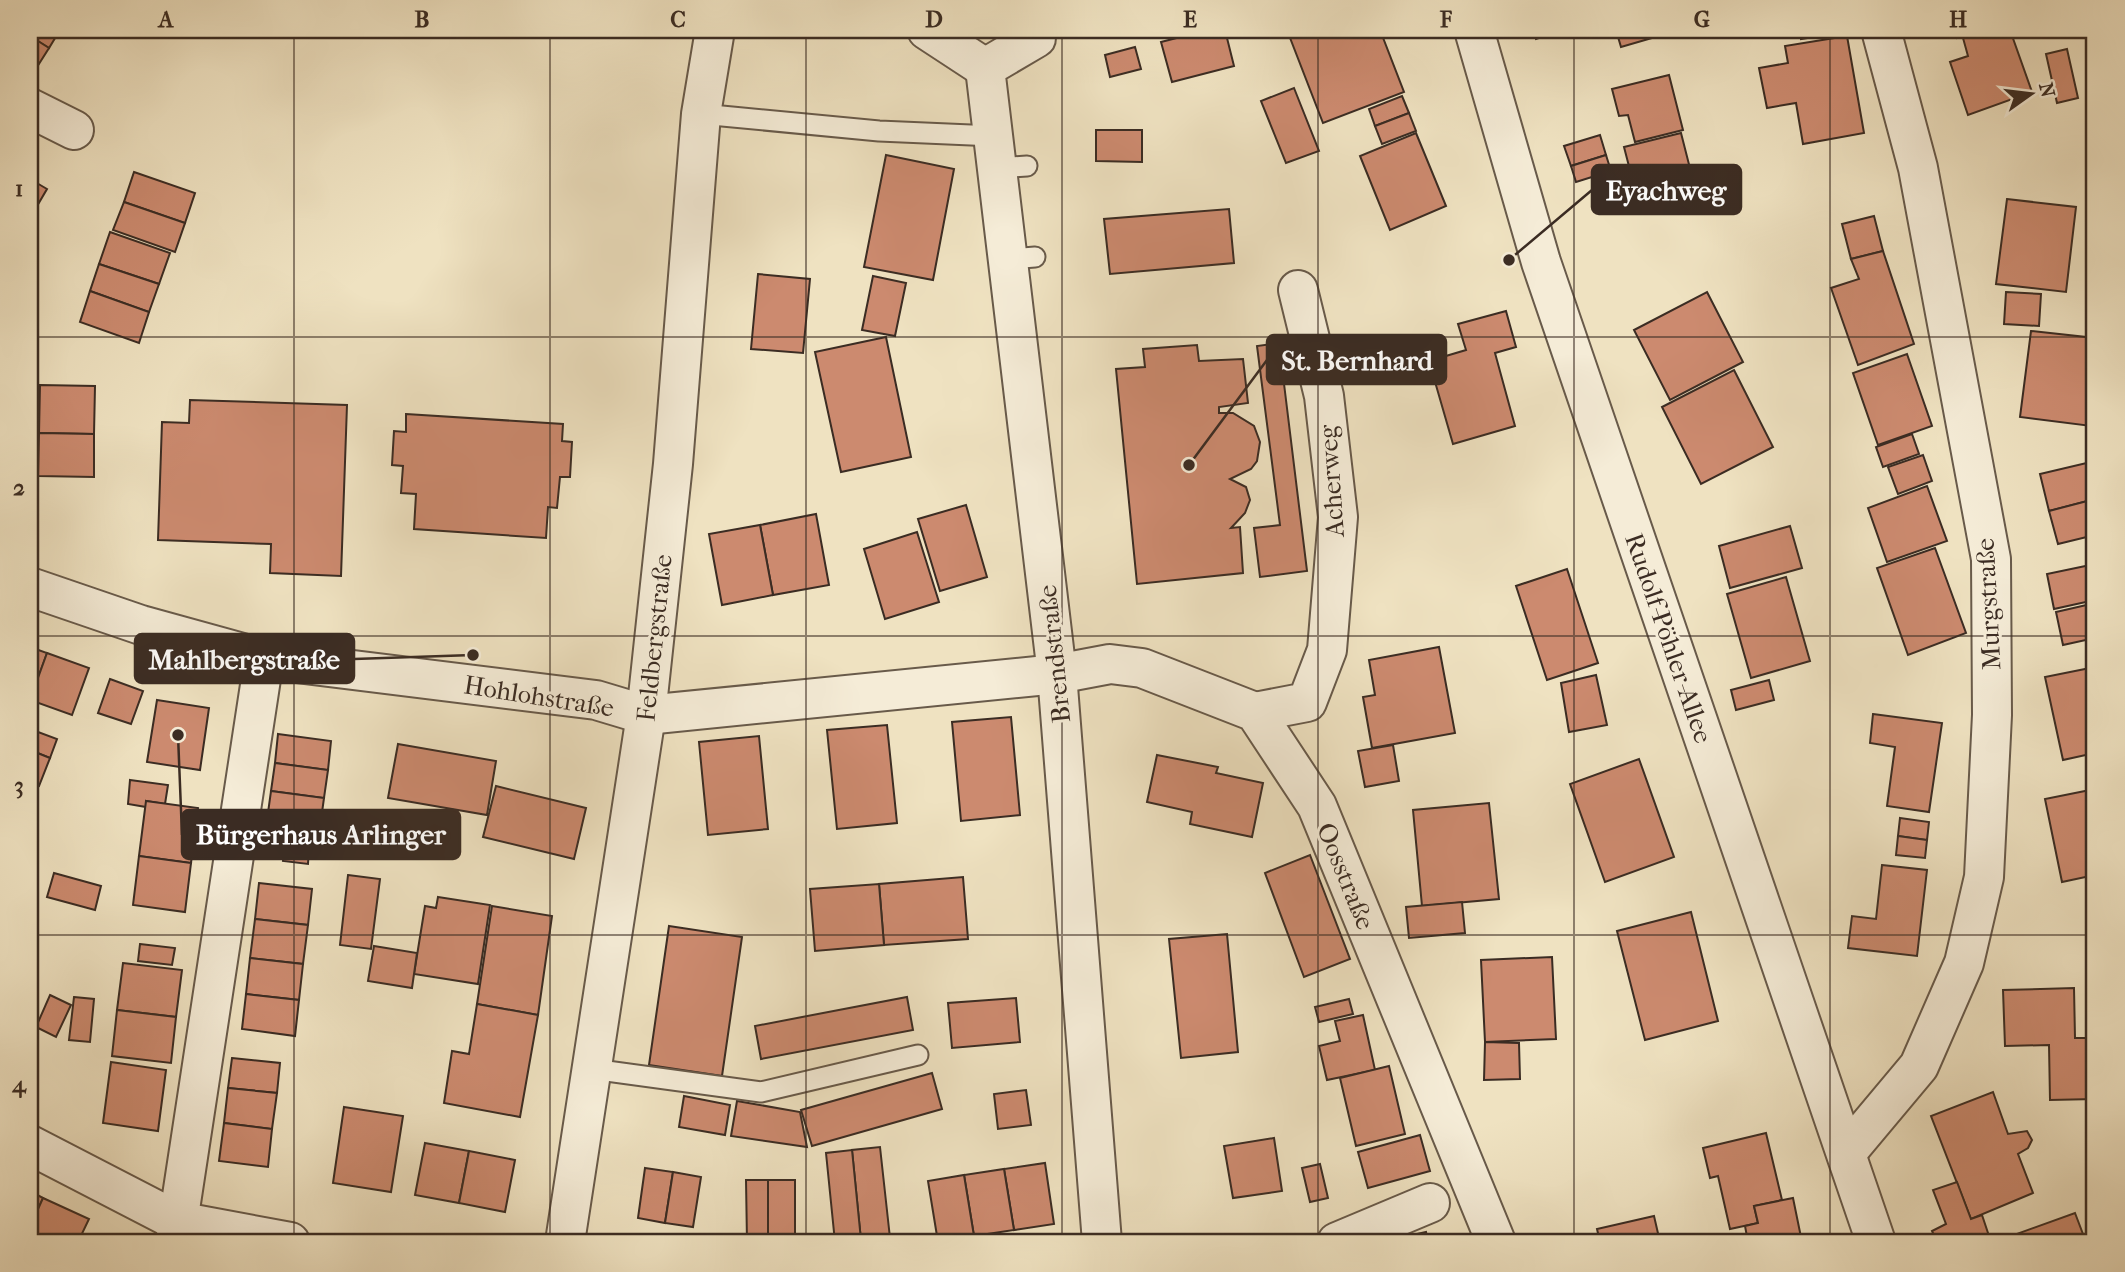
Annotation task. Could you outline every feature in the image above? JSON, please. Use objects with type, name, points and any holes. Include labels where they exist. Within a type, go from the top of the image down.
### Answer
[{"type":"street","name":"Feldbergstraße","points":[[565,1242],[646,715],[666,463],[701,114],[715,30]]},
{"type":"street","points":[[927,30],[985,68],[1036,38],[1036,30]]},
{"type":"street","name":"Rudolf-Pöhler-Allee","points":[[1474,30],[1541,262],[1876,1242]]},
{"type":"street","name":"Murgstraße","points":[[1846,1152],[1919,1066],[1964,963],[1984,877],[1992,715],[1991,559],[1918,168],[1881,30]]},
{"type":"street","name":"Brendstraße","points":[[985,68],[1006,157],[1021,258],[1051,542],[1058,674],[1102,1242]]},
{"type":"street","points":[[30,108],[74,130]]},
{"type":"street","name":"Acherweg","points":[[1255,712],[1307,702],[1327,650],[1338,517],[1324,396],[1298,290]]},
{"type":"street","name":"Hohlohstraße","points":[[30,587],[141,625],[264,659],[596,701],[646,715],[1058,674]]},
{"type":"street","points":[[176,1231],[264,659]]},
{"type":"street","points":[[1058,674],[1110,664],[1142,668],[1255,712]]},
{"type":"street","name":"Oosstraße","points":[[1255,712],[1317,806],[1496,1242]]},
{"type":"street","points":[[30,1146],[176,1231],[290,1242]]},
{"type":"street","points":[[1337,1242],[1430,1203]]},
{"type":"lane","points":[[701,114],[880,126],[1006,157]]},
{"type":"lane","points":[[592,1069],[761,1092],[918,1055]]},
{"type":"building","points":[[30,30],[60,30],[49,48],[30,36]]},
{"type":"building","points":[[1163,30],[1193,30],[1165,37]]},
{"type":"building","points":[[1208,30],[1225,30],[1234,66],[1172,82],[1161,42]]},
{"type":"building","points":[[1287,30],[1380,30],[1404,92],[1323,123]]},
{"type":"building","points":[[1533,30],[1563,30],[1536,39]]},
{"type":"building","points":[[1616,30],[1668,30],[1669,33],[1621,47]]},
{"type":"building","points":[[1800,30],[1832,30],[1833,34],[1801,39]]},
{"type":"building","points":[[1954,30],[1981,30],[1957,38]]},
{"type":"building","points":[[1986,30],[2010,30],[2032,92],[1968,115],[1950,62],[1968,56],[1963,38]]},
{"type":"building","points":[[30,36],[49,48],[30,78]]},
{"type":"building","points":[[1847,36],[1864,133],[1803,144],[1796,103],[1767,108],[1759,68],[1788,63],[1785,46]]},
{"type":"building","points":[[1135,47],[1141,69],[1110,77],[1105,55]]},
{"type":"building","points":[[2067,49],[2078,98],[2057,103],[2046,54]]},
{"type":"building","points":[[1669,75],[1683,130],[1635,142],[1628,115],[1619,116],[1612,89]]},
{"type":"building","points":[[1294,88],[1319,151],[1286,163],[1261,101]]},
{"type":"building","points":[[1402,96],[1409,113],[1375,126],[1369,109]]},
{"type":"building","points":[[1409,113],[1416,131],[1382,144],[1375,126]]},
{"type":"building","points":[[1096,130],[1142,130],[1142,162],[1096,161]]},
{"type":"building","points":[[1416,133],[1446,206],[1390,230],[1360,156]]},
{"type":"building","points":[[1681,133],[1695,188],[1647,200],[1640,172],[1631,174],[1624,147]]},
{"type":"building","points":[[1600,135],[1606,155],[1571,166],[1564,146]]},
{"type":"building","points":[[886,155],[954,169],[933,280],[864,267]]},
{"type":"building","points":[[1606,155],[1611,171],[1576,182],[1571,166]]},
{"type":"building","points":[[134,172],[195,193],[185,223],[124,202]]},
{"type":"building","points":[[30,179],[47,189],[30,218]]},
{"type":"building","points":[[2007,199],[2076,207],[2066,292],[1996,284]]},
{"type":"building","points":[[124,202],[185,223],[175,252],[113,230]]},
{"type":"building","points":[[1229,209],[1234,263],[1110,274],[1104,219]]},
{"type":"building","points":[[1874,216],[1883,251],[1851,259],[1842,224]]},
{"type":"building","points":[[110,232],[170,253],[159,284],[99,264]]},
{"type":"building","points":[[1883,251],[1914,344],[1858,365],[1831,288],[1859,279],[1851,259]]},
{"type":"building","points":[[99,264],[159,284],[149,312],[90,291]]},
{"type":"building","points":[[758,274],[810,279],[803,353],[751,349]]},
{"type":"building","points":[[873,276],[906,283],[895,336],[862,330]]},
{"type":"building","points":[[90,291],[149,312],[139,343],[80,322]]},
{"type":"building","points":[[1707,292],[1743,362],[1670,400],[1634,330]]},
{"type":"building","points":[[2006,292],[2041,294],[2039,326],[2004,324]]},
{"type":"building","points":[[1506,311],[1516,347],[1495,353],[1515,426],[1453,444],[1429,361],[1466,350],[1458,324]]},
{"type":"building","points":[[2031,331],[2095,338],[2095,386],[2091,426],[2020,417]]},
{"type":"building","points":[[886,337],[911,457],[841,472],[815,352]]},
{"type":"building","points":[[1279,343],[1307,571],[1260,577],[1254,528],[1280,525],[1257,346]]},
{"type":"building","points":[[1197,345],[1199,361],[1243,359],[1248,403],[1219,407],[1219,413],[1233,413],[1254,426],[1260,442],[1257,461],[1251,469],[1230,479],[1246,487],[1250,500],[1245,513],[1231,528],[1240,527],[1243,573],[1137,584],[1116,369],[1145,367],[1143,349]]},
{"type":"building","points":[[1907,354],[1932,426],[1878,445],[1853,373]]},
{"type":"building","points":[[1734,370],[1773,447],[1701,484],[1662,407]]},
{"type":"building","points":[[40,385],[95,386],[94,434],[39,433]]},
{"type":"building","points":[[190,400],[347,405],[341,576],[270,573],[271,544],[158,540],[162,422],[189,423]]},
{"type":"building","points":[[406,414],[563,424],[562,441],[572,442],[570,477],[560,477],[557,508],[548,507],[546,538],[414,529],[416,494],[401,493],[403,466],[392,465],[394,431],[406,432]]},
{"type":"building","points":[[39,433],[94,434],[94,477],[38,476]]},
{"type":"building","points":[[1912,434],[1919,454],[1883,467],[1876,447]]},
{"type":"building","points":[[1923,455],[1932,481],[1898,494],[1888,467]]},
{"type":"building","points":[[2095,461],[2095,499],[2049,511],[2040,474]]},
{"type":"building","points":[[1927,486],[1947,541],[1887,562],[1868,508]]},
{"type":"building","points":[[2095,499],[2095,535],[2058,544],[2049,511]]},
{"type":"building","points":[[966,505],[987,577],[940,591],[918,519]]},
{"type":"building","points":[[816,514],[829,585],[773,595],[760,525]]},
{"type":"building","points":[[760,525],[773,595],[722,605],[709,534]]},
{"type":"building","points":[[1790,526],[1802,568],[1730,588],[1719,546]]},
{"type":"building","points":[[917,532],[939,602],[885,619],[864,549]]},
{"type":"building","points":[[1935,548],[1966,633],[1908,655],[1877,568]]},
{"type":"building","points":[[2095,564],[2095,600],[2054,609],[2047,574]]},
{"type":"building","points":[[1567,569],[1598,663],[1547,680],[1516,586]]},
{"type":"building","points":[[1786,577],[1810,661],[1751,678],[1727,594]]},
{"type":"building","points":[[2095,603],[2095,638],[2063,645],[2056,612]]},
{"type":"building","points":[[30,647],[47,653],[30,700]]},
{"type":"building","points":[[1439,647],[1455,733],[1372,748],[1363,697],[1375,695],[1369,660]]},
{"type":"building","points":[[47,653],[89,668],[72,715],[30,700]]},
{"type":"building","points":[[2095,667],[2095,753],[2063,760],[2045,677]]},
{"type":"building","points":[[1596,675],[1607,725],[1569,732],[1561,683]]},
{"type":"building","points":[[110,679],[143,691],[131,724],[98,713]]},
{"type":"building","points":[[1769,680],[1774,700],[1736,710],[1731,690]]},
{"type":"building","points":[[157,700],[209,708],[200,770],[147,762]]},
{"type":"building","points":[[1873,714],[1942,723],[1929,812],[1887,806],[1895,747],[1870,743]]},
{"type":"building","points":[[1011,717],[1020,815],[961,821],[952,722]]},
{"type":"building","points":[[887,725],[897,823],[837,829],[827,730]]},
{"type":"building","points":[[30,729],[57,739],[50,758],[30,750]]},
{"type":"building","points":[[278,734],[331,741],[328,770],[275,763]]},
{"type":"building","points":[[759,736],[768,829],[708,835],[699,742]]},
{"type":"building","points":[[398,744],[496,761],[487,815],[388,798]]},
{"type":"building","points":[[1393,745],[1399,781],[1365,787],[1358,751]]},
{"type":"building","points":[[30,750],[50,758],[39,786],[30,783]]},
{"type":"building","points":[[1157,755],[1218,767],[1216,773],[1263,783],[1252,837],[1190,824],[1192,812],[1147,802]]},
{"type":"building","points":[[1639,759],[1674,857],[1605,882],[1570,784]]},
{"type":"building","points":[[275,763],[328,770],[324,798],[271,791]]},
{"type":"building","points":[[130,780],[168,785],[165,804],[146,801],[146,807],[128,804]]},
{"type":"building","points":[[496,786],[586,808],[574,859],[483,837]]},
{"type":"building","points":[[2095,789],[2095,875],[2062,882],[2045,799]]},
{"type":"building","points":[[271,791],[324,798],[320,827],[267,820]]},
{"type":"building","points":[[146,801],[198,808],[191,863],[139,856]]},
{"type":"building","points":[[1489,803],[1499,899],[1422,906],[1413,810]]},
{"type":"building","points":[[1900,818],[1929,822],[1927,840],[1898,836]]},
{"type":"building","points":[[1898,836],[1927,840],[1925,858],[1896,855]]},
{"type":"building","points":[[285,844],[309,848],[308,864],[283,861]]},
{"type":"building","points":[[1310,855],[1350,959],[1304,977],[1265,873]]},
{"type":"building","points":[[139,856],[191,863],[185,912],[133,905]]},
{"type":"building","points":[[1882,865],[1927,870],[1917,956],[1848,948],[1852,916],[1876,919]]},
{"type":"building","points":[[54,873],[101,886],[95,910],[47,897]]},
{"type":"building","points":[[348,875],[380,879],[371,949],[340,945]]},
{"type":"building","points":[[963,877],[968,939],[884,945],[879,884]]},
{"type":"building","points":[[259,883],[312,889],[308,925],[255,919]]},
{"type":"building","points":[[879,884],[884,945],[815,951],[810,889]]},
{"type":"building","points":[[438,897],[490,905],[478,984],[414,974],[425,906],[436,908]]},
{"type":"building","points":[[1462,902],[1465,933],[1409,938],[1406,907]]},
{"type":"building","points":[[492,906],[552,916],[538,1015],[477,1004]]},
{"type":"building","points":[[1691,912],[1718,1021],[1645,1040],[1617,931]]},
{"type":"building","points":[[255,919],[308,925],[303,964],[250,958]]},
{"type":"building","points":[[669,926],[742,937],[722,1076],[649,1065]]},
{"type":"building","points":[[1227,934],[1238,1052],[1181,1058],[1169,939]]},
{"type":"building","points":[[140,944],[175,948],[172,965],[138,961]]},
{"type":"building","points":[[374,946],[417,953],[412,988],[368,981]]},
{"type":"building","points":[[1552,957],[1556,1039],[1485,1042],[1481,960]]},
{"type":"building","points":[[250,958],[303,964],[299,1000],[246,994]]},
{"type":"building","points":[[123,963],[182,970],[176,1017],[117,1010]]},
{"type":"building","points":[[2074,988],[2075,1038],[2095,1038],[2095,1099],[2050,1100],[2049,1045],[2005,1046],[2003,990]]},
{"type":"building","points":[[246,994],[299,1000],[295,1036],[242,1029]]},
{"type":"building","points":[[50,995],[71,1005],[56,1037],[36,1027]]},
{"type":"building","points":[[74,997],[94,999],[90,1042],[69,1040]]},
{"type":"building","points":[[907,997],[913,1030],[761,1059],[755,1026]]},
{"type":"building","points":[[1016,998],[1020,1042],[952,1048],[948,1003]]},
{"type":"building","points":[[1349,999],[1353,1014],[1319,1022],[1315,1007]]},
{"type":"building","points":[[477,1004],[538,1015],[520,1117],[444,1103],[452,1051],[469,1054]]},
{"type":"building","points":[[117,1010],[176,1017],[171,1063],[112,1056]]},
{"type":"building","points":[[1363,1015],[1375,1070],[1327,1080],[1319,1046],[1340,1041],[1335,1021]]},
{"type":"building","points":[[1485,1042],[1519,1043],[1520,1079],[1484,1080]]},
{"type":"building","points":[[232,1058],[280,1063],[277,1093],[228,1088]]},
{"type":"building","points":[[111,1062],[166,1070],[158,1131],[103,1123]]},
{"type":"building","points":[[1389,1066],[1405,1134],[1356,1146],[1340,1078]]},
{"type":"building","points":[[932,1073],[942,1109],[812,1146],[801,1110]]},
{"type":"building","points":[[228,1088],[277,1093],[272,1129],[224,1123]]},
{"type":"building","points":[[1026,1090],[1031,1125],[998,1129],[994,1094]]},
{"type":"building","points":[[1993,1092],[2008,1134],[2027,1131],[2032,1140],[2028,1148],[2018,1154],[2033,1193],[1971,1219],[1931,1116]]},
{"type":"building","points":[[684,1096],[730,1105],[725,1135],[679,1127]]},
{"type":"building","points":[[737,1101],[800,1112],[807,1147],[731,1136]]},
{"type":"building","points":[[344,1107],[403,1116],[391,1192],[333,1183]]},
{"type":"building","points":[[224,1123],[272,1129],[268,1167],[219,1161]]},
{"type":"building","points":[[1766,1133],[1782,1200],[1754,1206],[1758,1223],[1730,1229],[1718,1176],[1710,1178],[1703,1148]]},
{"type":"building","points":[[1420,1135],[1430,1171],[1368,1188],[1358,1152]]},
{"type":"building","points":[[1274,1138],[1282,1191],[1233,1198],[1224,1146]]},
{"type":"building","points":[[425,1143],[469,1151],[459,1203],[415,1195]]},
{"type":"building","points":[[880,1147],[890,1238],[861,1240],[852,1150]]},
{"type":"building","points":[[852,1150],[861,1240],[835,1242],[826,1153]]},
{"type":"building","points":[[469,1151],[515,1160],[505,1212],[459,1203]]},
{"type":"building","points":[[1045,1163],[1054,1224],[1014,1230],[1004,1169]]},
{"type":"building","points":[[1320,1164],[1328,1198],[1310,1202],[1302,1168]]},
{"type":"building","points":[[645,1168],[673,1172],[665,1223],[638,1218]]},
{"type":"building","points":[[1004,1169],[1014,1230],[974,1236],[964,1175]]},
{"type":"building","points":[[673,1172],[701,1177],[693,1227],[665,1223]]},
{"type":"building","points":[[964,1175],[974,1236],[938,1242],[928,1181]]},
{"type":"building","points":[[746,1180],[768,1180],[768,1242],[747,1242]]},
{"type":"building","points":[[768,1180],[795,1180],[795,1242],[768,1242]]},
{"type":"building","points":[[1957,1182],[1971,1219],[1982,1215],[1991,1242],[1937,1242],[1932,1231],[1946,1224],[1933,1190]]},
{"type":"building","points":[[30,1191],[43,1198],[30,1227]]},
{"type":"building","points":[[43,1198],[89,1219],[78,1242],[30,1242],[30,1227]]},
{"type":"building","points":[[1793,1198],[1802,1242],[1748,1242],[1745,1226],[1758,1223],[1754,1206]]},
{"type":"building","points":[[2075,1213],[2086,1242],[2000,1240]]},
{"type":"building","points":[[1654,1216],[1660,1242],[1600,1242],[1597,1229]]},
{"type":"building","points":[[1426,1232],[1428,1242],[1410,1242],[1408,1236]]},
{"type":"place","name":"Eyachweg","points":[[1509,260]]},
{"type":"place","name":"St. Bernhard","points":[[1189,465]]},
{"type":"place","name":"Mahlbergstraße","points":[[473,655]]},
{"type":"place","name":"Bürgerhaus Arlinger","points":[[178,735]]}]
